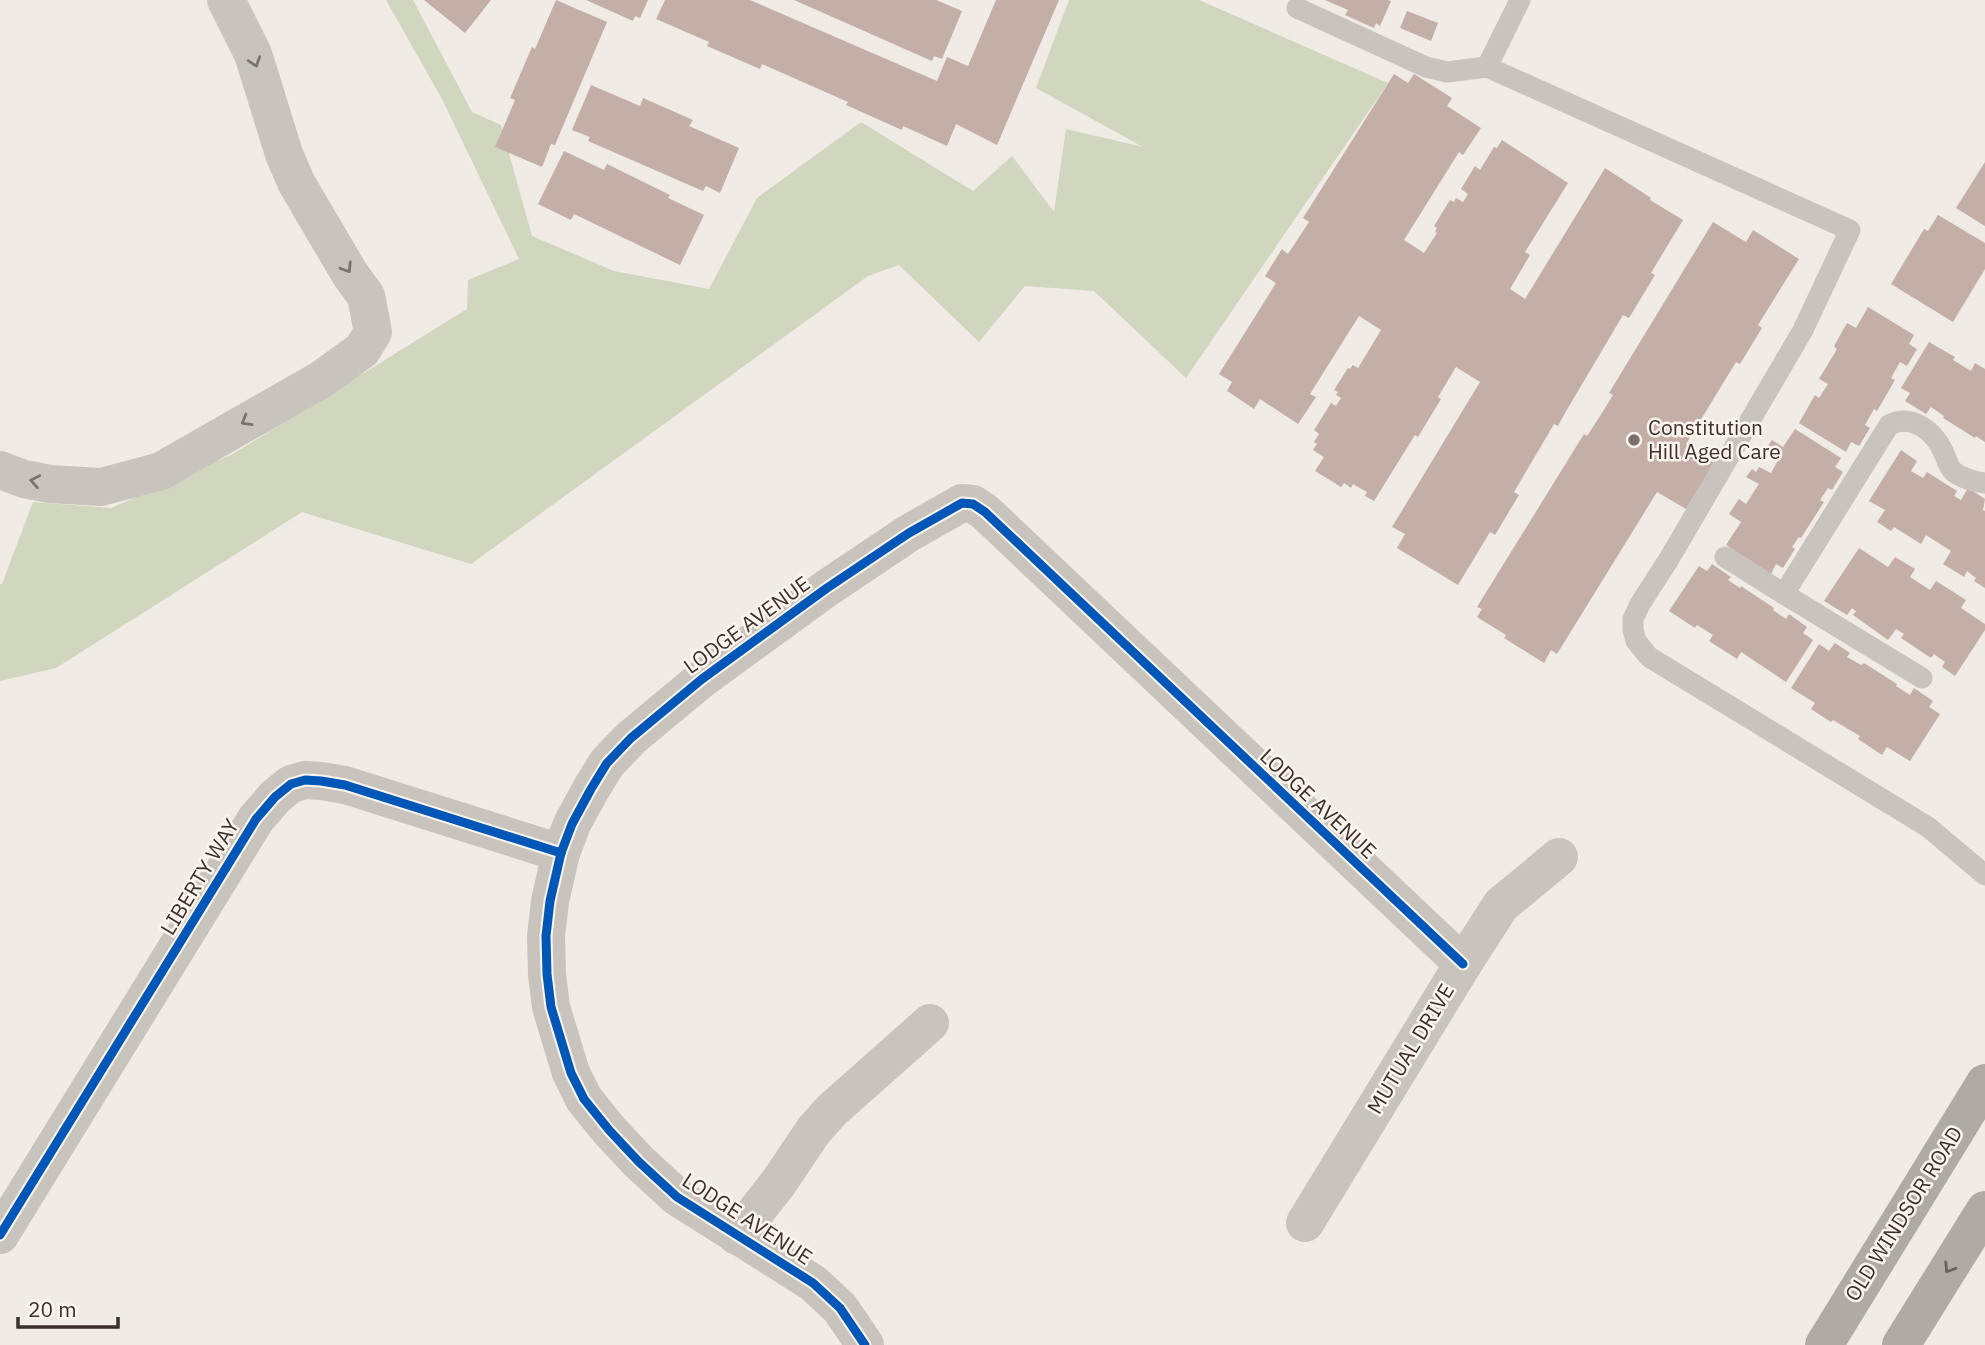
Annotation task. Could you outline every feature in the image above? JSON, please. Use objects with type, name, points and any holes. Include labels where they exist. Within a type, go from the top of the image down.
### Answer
[{"type":"highway","name":"OLD WINDSOR ROAD","points":[[1824,1345],[1985,1083]]},
{"type":"highway","points":[[1901,1345],[1985,1210]]},
{"type":"street","points":[[0,470],[37,482],[75,487],[101,487],[161,471],[322,379],[362,350],[373,332],[366,296],[350,274],[296,182],[284,154],[253,54],[226,0]]},
{"type":"street","name":"LODGE AVENUE","points":[[865,1345],[840,1308],[813,1283],[677,1197],[639,1162],[584,1098],[571,1073],[551,1007],[546,936],[550,901],[561,853],[572,824],[607,763],[661,711],[702,679],[827,587],[933,518],[962,503],[973,504],[985,512],[1462,964]]},
{"type":"street","name":"LIBERTY WAY","points":[[0,1235],[256,819],[275,797],[291,784],[304,780],[345,786],[561,853]]},
{"type":"street","name":"MUTUAL DRIVE","points":[[1305,1223],[1462,964],[1501,905],[1559,857]]},
{"type":"street","points":[[737,1236],[831,1110],[930,1023]]},
{"type":"lane","points":[[1487,67],[1520,0]]},
{"type":"lane","points":[[1297,8],[1426,67],[1447,72],[1487,67],[1850,230],[1803,330],[1640,604],[1633,619],[1636,641],[1649,657],[1928,827],[1985,875]]},
{"type":"lane","points":[[1784,594],[1889,425],[1896,421],[1915,423],[1924,428],[1935,437],[1953,471],[1985,483]]},
{"type":"lane","points":[[1725,557],[1922,678]]},
{"type":"green space","points":[[386,0],[413,0],[472,112],[501,125],[532,236],[614,271],[709,289],[757,198],[861,122],[973,191],[1012,156],[1054,212],[1066,129],[1143,147],[1036,88],[1069,0],[1199,0],[1388,83],[1186,378],[1094,291],[1025,286],[979,342],[899,265],[868,276],[471,564],[302,512],[56,668],[0,681],[0,584],[33,502],[111,508],[233,454],[467,309],[468,280],[519,259],[442,99]]},
{"type":"building","points":[[424,0],[491,0],[465,33]]},
{"type":"building","points":[[556,0],[607,22],[555,145],[551,144],[542,167],[495,147],[515,100],[510,98]]},
{"type":"building","points":[[586,0],[648,0],[640,18],[635,16],[633,21]]},
{"type":"building","points":[[665,0],[750,0],[937,81],[947,57],[968,66],[996,0],[1059,0],[997,145],[956,124],[947,146],[903,126],[902,130],[846,105],[848,102],[762,64],[760,69],[707,46],[709,42],[656,19]]},
{"type":"building","points":[[794,0],[936,0],[962,11],[942,59],[934,56],[932,61]]},
{"type":"building","points":[[1325,0],[1391,1],[1380,26],[1376,23],[1374,28],[1345,15],[1348,10]]},
{"type":"building","points":[[1407,11],[1438,23],[1431,41],[1400,28]]},
{"type":"building","points":[[1394,74],[1408,83],[1414,74],[1452,98],[1447,106],[1481,128],[1463,155],[1459,152],[1404,240],[1424,253],[1437,233],[1434,226],[1450,200],[1454,202],[1456,198],[1463,202],[1468,194],[1461,189],[1475,166],[1480,170],[1494,147],[1497,148],[1502,140],[1568,183],[1525,252],[1530,255],[1510,289],[1525,299],[1605,168],[1683,220],[1651,273],[1655,275],[1629,318],[1623,315],[1558,426],[1554,424],[1514,492],[1519,495],[1495,535],[1490,532],[1458,585],[1397,548],[1405,534],[1392,527],[1480,382],[1456,367],[1418,437],[1415,435],[1374,501],[1365,496],[1367,492],[1353,484],[1351,488],[1344,483],[1341,487],[1315,471],[1324,457],[1313,450],[1319,434],[1314,430],[1331,403],[1336,406],[1341,398],[1334,390],[1348,368],[1353,365],[1358,368],[1381,330],[1359,316],[1310,394],[1316,397],[1298,424],[1260,399],[1254,409],[1227,391],[1232,382],[1219,374],[1276,283],[1265,276],[1282,249],[1288,254],[1309,222],[1303,218]]},
{"type":"building","points":[[591,85],[640,106],[643,98],[693,120],[689,126],[739,148],[720,193],[706,186],[703,191],[588,141],[590,137],[572,130]]},
{"type":"building","points":[[564,151],[604,170],[607,164],[704,215],[680,265],[574,214],[571,220],[538,204]]},
{"type":"building","points":[[1985,162],[1985,226],[1956,208]]},
{"type":"building","points":[[1938,215],[1985,243],[1985,269],[1953,322],[1891,284],[1924,229],[1928,231]]},
{"type":"building","name":"Constitution Hill Aged Care","points":[[1713,222],[1746,242],[1753,230],[1799,259],[1758,325],[1762,328],[1740,364],[1736,362],[1686,444],[1714,463],[1686,509],[1657,492],[1557,654],[1551,650],[1544,663],[1477,617],[1482,609],[1477,607],[1584,434],[1587,436],[1602,413],[1613,395],[1609,393]]},
{"type":"building","points":[[1868,307],[1914,335],[1909,344],[1917,349],[1907,366],[1900,362],[1891,378],[1895,380],[1877,411],[1874,409],[1865,425],[1870,428],[1859,446],[1851,442],[1846,452],[1799,423],[1815,395],[1819,398],[1828,384],[1819,379],[1837,349],[1834,346],[1847,323],[1856,328]]},
{"type":"building","points":[[1929,342],[1955,357],[1953,360],[1971,371],[1975,363],[1985,369],[1985,442],[1943,418],[1944,416],[1931,407],[1926,414],[1905,401],[1910,393],[1901,388]]},
{"type":"building","points":[[1795,429],[1841,458],[1835,467],[1843,472],[1832,490],[1828,488],[1820,500],[1824,502],[1801,538],[1799,537],[1792,547],[1795,549],[1783,568],[1776,564],[1771,574],[1726,545],[1741,522],[1729,514],[1739,499],[1746,504],[1759,484],[1746,477],[1752,469],[1756,472],[1759,467],[1771,473],[1780,457],[1766,449],[1772,440],[1783,447]]},
{"type":"building","points":[[1901,450],[1917,461],[1911,471],[1923,478],[1927,472],[1957,491],[1954,496],[1961,500],[1968,488],[1985,499],[1985,588],[1974,581],[1976,578],[1967,571],[1964,577],[1943,564],[1951,551],[1926,535],[1921,544],[1894,527],[1891,531],[1877,522],[1885,510],[1869,501]]},
{"type":"building","points":[[1859,548],[1888,567],[1895,557],[1915,569],[1910,577],[1930,590],[1936,581],[1966,600],[1961,608],[1985,624],[1985,630],[1955,676],[1942,667],[1945,662],[1934,654],[1931,658],[1901,638],[1904,634],[1896,629],[1888,640],[1853,615],[1856,611],[1852,608],[1847,615],[1824,601]]},
{"type":"building","points":[[1712,564],[1731,577],[1728,580],[1774,608],[1773,610],[1786,619],[1789,614],[1807,627],[1803,633],[1813,640],[1786,682],[1741,652],[1737,659],[1709,641],[1713,635],[1697,625],[1695,628],[1669,611],[1699,566],[1707,571]]},
{"type":"building","points":[[1835,643],[1850,653],[1847,657],[1861,665],[1864,663],[1910,695],[1914,688],[1933,701],[1929,707],[1940,714],[1910,761],[1887,747],[1882,755],[1858,739],[1860,736],[1811,709],[1815,703],[1791,688],[1819,644],[1829,651]]},
{"type":"cycle path","points":[[865,1345],[840,1308],[813,1283],[677,1197],[639,1162],[584,1099],[571,1073],[551,1007],[546,936],[550,901],[561,853],[572,824],[607,763],[631,738],[702,679],[827,588],[909,533],[962,503],[973,504],[985,512],[1463,964]]},
{"type":"cycle path","points":[[0,1235],[256,819],[275,797],[291,784],[305,780],[345,785],[561,853]]},
{"type":"place","name":"Constitution Hill Aged Care","points":[[1634,440]]}]
